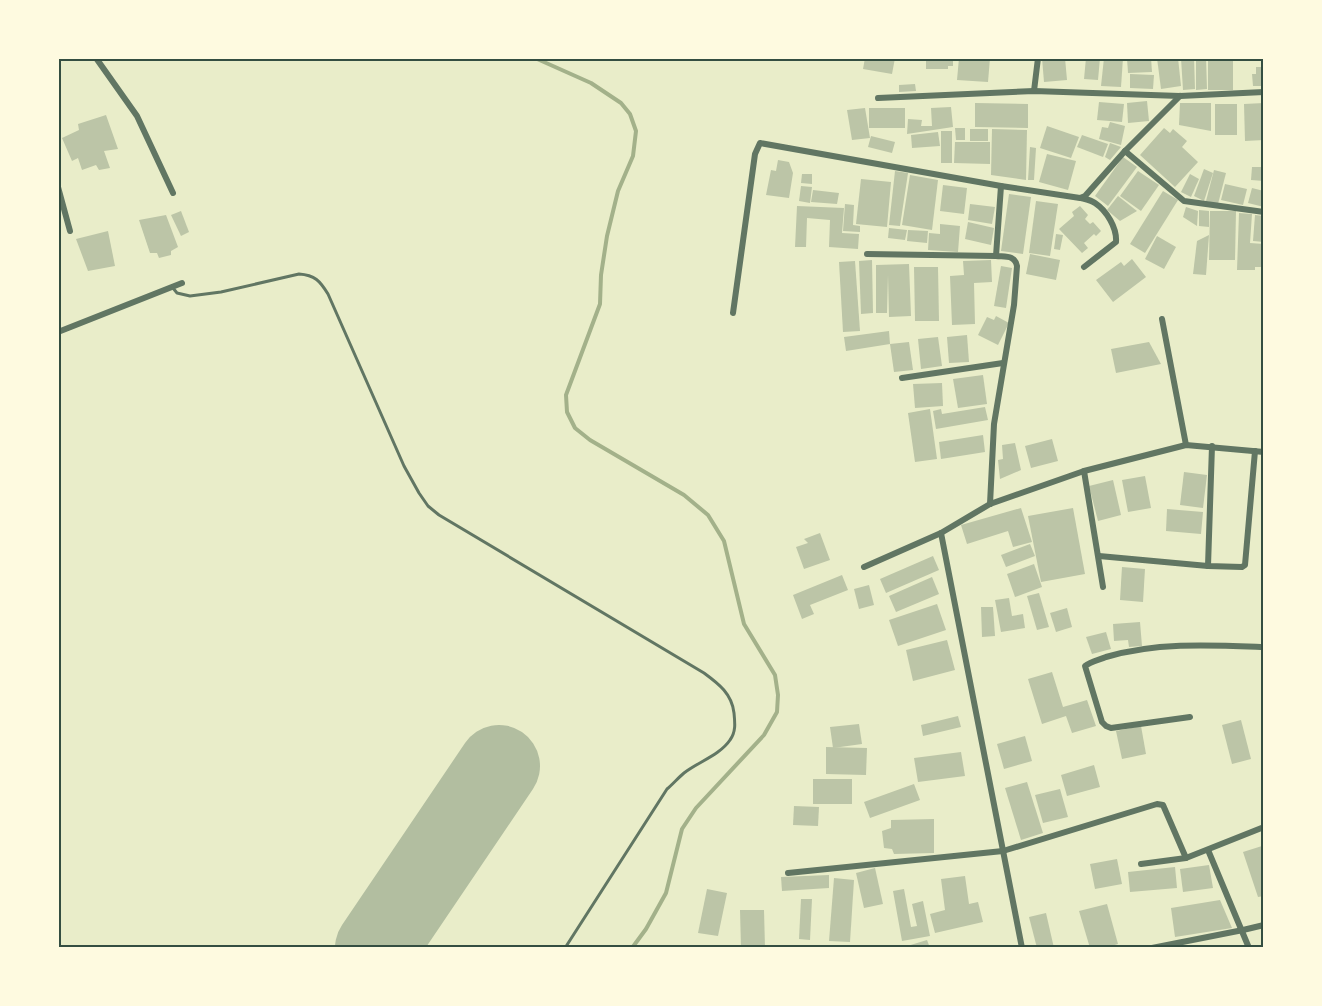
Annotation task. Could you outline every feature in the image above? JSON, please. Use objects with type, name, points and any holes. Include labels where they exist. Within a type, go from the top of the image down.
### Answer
[{"type":"street","points":[[96,58],[137,116],[173,193]]},
{"type":"street","points":[[1034,91],[1038,58]]},
{"type":"street","points":[[878,98],[1034,91],[1180,96],[1263,92]]},
{"type":"street","points":[[1080,198],[1085,196],[1125,151],[1180,96]]},
{"type":"street","points":[[732,313],[755,154],[760,143],[1095,202],[1108,216],[1117,233],[1116,242],[1084,267]]},
{"type":"street","points":[[1125,151],[1185,201],[1263,212]]},
{"type":"street","points":[[996,256],[1001,186]]},
{"type":"street","points":[[58,187],[70,231]]},
{"type":"street","points":[[867,254],[996,256],[1016,260],[1014,305],[994,424],[990,504]]},
{"type":"street","points":[[58,332],[182,283]]},
{"type":"street","points":[[1162,319],[1186,445]]},
{"type":"street","points":[[902,378],[1004,363]]},
{"type":"street","points":[[864,567],[941,533],[990,504],[1084,471],[1186,445],[1263,452]]},
{"type":"street","points":[[1208,566],[1212,446]]},
{"type":"street","points":[[1099,556],[1242,567],[1247,562],[1255,451]]},
{"type":"street","points":[[1084,471],[1103,587]]},
{"type":"street","points":[[941,533],[1022,948]]},
{"type":"street","points":[[1190,717],[1111,728],[1106,726],[1102,722],[1085,666],[1118,654],[1151,648],[1189,644],[1263,647]]},
{"type":"street","points":[[788,873],[1003,851],[1157,804],[1163,805],[1168,813],[1185,858]]},
{"type":"street","points":[[1141,864],[1185,858],[1263,827]]},
{"type":"street","points":[[1208,850],[1249,948]]},
{"type":"street","points":[[1152,948],[1263,925]]},
{"type":"lane","points":[[172,287],[177,293],[190,297],[299,274],[319,279],[328,294],[404,466],[428,506],[439,515],[704,673],[728,694],[733,709],[735,728],[731,740],[684,773],[667,789],[566,948]]},
{"type":"building","points":[[865,58],[895,58],[892,74],[863,69]]},
{"type":"building","points":[[926,58],[953,58],[953,66],[948,66],[948,69],[926,69]]},
{"type":"building","points":[[959,58],[990,58],[988,82],[957,80]]},
{"type":"building","points":[[1042,58],[1065,58],[1067,80],[1044,82]]},
{"type":"building","points":[[1086,58],[1100,58],[1098,80],[1084,79]]},
{"type":"building","points":[[1104,58],[1123,58],[1121,87],[1101,86]]},
{"type":"building","points":[[1127,58],[1151,58],[1152,72],[1128,73]]},
{"type":"building","points":[[1157,58],[1178,58],[1181,86],[1161,89]]},
{"type":"building","points":[[1181,58],[1194,58],[1195,89],[1183,90]]},
{"type":"building","points":[[1196,58],[1206,58],[1207,89],[1196,90]]},
{"type":"building","points":[[1208,58],[1233,58],[1233,90],[1208,90]]},
{"type":"building","points":[[1256,67],[1264,67],[1264,86],[1253,86],[1252,74],[1256,74]]},
{"type":"building","points":[[1130,74],[1154,75],[1153,89],[1130,88]]},
{"type":"building","points":[[915,84],[916,91],[899,92],[899,85]]},
{"type":"building","points":[[1147,101],[1149,121],[1128,123],[1127,103]]},
{"type":"building","points":[[1099,102],[1124,104],[1122,122],[1097,120]]},
{"type":"building","points":[[975,103],[1028,104],[1028,128],[975,127]]},
{"type":"building","points":[[1180,103],[1211,103],[1211,131],[1179,125]]},
{"type":"building","points":[[1264,103],[1264,140],[1245,141],[1244,104]]},
{"type":"building","points":[[1215,104],[1237,104],[1237,135],[1215,135]]},
{"type":"building","points":[[951,107],[953,127],[907,134],[908,119],[922,120],[921,126],[932,126],[931,108]]},
{"type":"building","points":[[865,108],[870,138],[852,140],[847,110]]},
{"type":"building","points":[[869,108],[905,108],[905,128],[869,128]]},
{"type":"building","points":[[106,115],[118,149],[104,151],[110,168],[99,170],[96,165],[82,170],[78,158],[72,161],[62,138],[79,130],[78,124]]},
{"type":"building","points":[[1110,122],[1125,126],[1121,145],[1099,139],[1102,127],[1108,128]]},
{"type":"building","points":[[1047,126],[1079,137],[1071,158],[1040,148]]},
{"type":"building","points":[[955,128],[965,128],[965,140],[956,140]]},
{"type":"building","points":[[1164,128],[1170,133],[1173,129],[1187,141],[1182,147],[1198,162],[1175,187],[1140,155]]},
{"type":"building","points":[[970,129],[988,129],[988,141],[970,141]]},
{"type":"building","points":[[992,129],[1027,130],[1026,180],[991,175]]},
{"type":"building","points":[[941,131],[952,131],[952,163],[941,163]]},
{"type":"building","points":[[938,132],[940,146],[912,148],[911,135]]},
{"type":"building","points":[[1082,135],[1108,144],[1103,157],[1077,147]]},
{"type":"building","points":[[871,136],[895,142],[892,153],[868,147]]},
{"type":"building","points":[[955,142],[990,142],[990,164],[954,163]]},
{"type":"building","points":[[1110,143],[1121,147],[1110,160],[1105,157]]},
{"type":"building","points":[[1030,147],[1036,148],[1034,180],[1028,180]]},
{"type":"building","points":[[1047,154],[1076,161],[1068,190],[1039,182]]},
{"type":"building","points":[[1123,157],[1137,167],[1108,206],[1095,196]]},
{"type":"building","points":[[778,160],[789,162],[793,173],[789,198],[766,195],[771,170],[776,171]]},
{"type":"building","points":[[1252,167],[1264,167],[1264,181],[1251,180]]},
{"type":"building","points":[[1204,169],[1213,173],[1204,201],[1194,196]]},
{"type":"building","points":[[1214,170],[1226,173],[1218,204],[1206,201]]},
{"type":"building","points":[[895,171],[908,173],[900,226],[889,225]]},
{"type":"building","points":[[1138,171],[1159,185],[1141,211],[1120,196]]},
{"type":"building","points":[[802,174],[812,174],[812,184],[801,183]]},
{"type":"building","points":[[1190,174],[1199,179],[1191,197],[1181,192]]},
{"type":"building","points":[[910,175],[938,180],[932,230],[902,225]]},
{"type":"building","points":[[861,179],[891,182],[887,227],[856,224]]},
{"type":"building","points":[[1225,184],[1247,189],[1243,205],[1221,200]]},
{"type":"building","points":[[943,185],[967,188],[964,214],[940,211]]},
{"type":"building","points":[[801,186],[812,187],[810,203],[799,201]]},
{"type":"building","points":[[1252,188],[1264,191],[1264,207],[1248,203]]},
{"type":"building","points":[[813,190],[839,193],[837,204],[811,202]]},
{"type":"building","points":[[1163,191],[1178,200],[1145,253],[1130,244]]},
{"type":"building","points":[[1009,194],[1031,197],[1023,254],[1001,251]]},
{"type":"building","points":[[1118,196],[1137,211],[1120,221],[1107,210]]},
{"type":"building","points":[[1036,201],[1058,204],[1050,256],[1029,253]]},
{"type":"building","points":[[845,204],[854,205],[853,225],[860,226],[860,232],[843,231]]},
{"type":"building","points":[[970,204],[995,207],[992,224],[968,220]]},
{"type":"building","points":[[797,206],[844,208],[842,233],[859,234],[858,249],[829,247],[830,220],[807,218],[806,247],[795,247]]},
{"type":"building","points":[[1080,206],[1088,215],[1085,219],[1090,224],[1093,222],[1101,231],[1084,243],[1088,248],[1082,253],[1059,229],[1074,216],[1072,212]]},
{"type":"building","points":[[1186,207],[1198,211],[1197,226],[1183,217]]},
{"type":"building","points":[[1199,210],[1209,211],[1209,227],[1199,226]]},
{"type":"building","points":[[181,211],[189,232],[181,236],[171,215]]},
{"type":"building","points":[[1210,211],[1236,211],[1235,260],[1209,260]]},
{"type":"building","points":[[1239,213],[1252,214],[1250,243],[1264,244],[1261,267],[1255,267],[1255,270],[1237,270]]},
{"type":"building","points":[[166,215],[178,247],[171,251],[171,255],[159,258],[157,253],[150,253],[139,220]]},
{"type":"building","points":[[1255,215],[1264,216],[1264,242],[1253,241]]},
{"type":"building","points":[[968,222],[994,228],[991,245],[965,239]]},
{"type":"building","points":[[940,224],[960,226],[958,252],[928,250],[929,233],[940,234]]},
{"type":"building","points":[[889,228],[907,230],[905,240],[888,238]]},
{"type":"building","points":[[908,230],[928,231],[927,243],[907,241]]},
{"type":"building","points":[[108,231],[115,266],[88,271],[76,239]]},
{"type":"building","points":[[1056,234],[1063,235],[1060,250],[1054,249]]},
{"type":"building","points":[[1209,235],[1206,275],[1193,274],[1197,241]]},
{"type":"building","points":[[1157,236],[1176,247],[1164,269],[1145,259]]},
{"type":"building","points":[[1030,254],[1060,260],[1056,280],[1026,274]]},
{"type":"building","points":[[1132,259],[1146,277],[1113,302],[1096,280],[1121,262],[1124,266]]},
{"type":"building","points":[[872,260],[873,313],[861,314],[859,261]]},
{"type":"building","points":[[991,260],[992,282],[974,283],[975,324],[952,325],[950,276],[964,275],[963,261]]},
{"type":"building","points":[[855,261],[860,331],[843,332],[839,262]]},
{"type":"building","points":[[909,264],[911,316],[889,317],[888,275],[887,313],[876,313],[876,265]]},
{"type":"building","points":[[1001,266],[1012,268],[1006,308],[994,306]]},
{"type":"building","points":[[914,267],[938,267],[939,321],[915,321]]},
{"type":"building","points":[[996,316],[1009,323],[998,345],[978,335],[987,317],[994,320]]},
{"type":"building","points":[[889,331],[890,344],[846,351],[844,337]]},
{"type":"building","points":[[967,335],[969,362],[949,363],[947,337]]},
{"type":"building","points":[[938,337],[942,366],[921,369],[918,339]]},
{"type":"building","points":[[909,342],[913,370],[894,372],[890,344]]},
{"type":"building","points":[[1149,342],[1161,364],[1116,373],[1111,349]]},
{"type":"building","points":[[983,375],[987,404],[958,408],[953,379]]},
{"type":"building","points":[[942,383],[943,406],[915,408],[913,384]]},
{"type":"building","points":[[985,407],[988,420],[936,429],[933,411],[941,409],[942,414]]},
{"type":"building","points":[[930,409],[937,459],[915,462],[908,413]]},
{"type":"building","points":[[983,435],[985,452],[941,459],[939,442]]},
{"type":"building","points":[[1052,439],[1058,461],[1031,468],[1025,446]]},
{"type":"building","points":[[1015,443],[1021,470],[1000,479],[998,460],[1003,459],[1002,445]]},
{"type":"building","points":[[1184,472],[1207,475],[1203,508],[1180,505]]},
{"type":"building","points":[[1145,476],[1151,508],[1128,512],[1122,480]]},
{"type":"building","points":[[1113,480],[1121,515],[1098,521],[1089,486]]},
{"type":"building","points":[[1021,508],[1032,542],[1013,547],[1008,531],[967,544],[961,525]]},
{"type":"building","points":[[1073,508],[1085,574],[1041,582],[1028,516]]},
{"type":"building","points":[[1167,509],[1203,512],[1201,534],[1166,531]]},
{"type":"building","points":[[820,533],[830,560],[804,569],[796,547],[808,543],[804,539]]},
{"type":"building","points":[[1030,544],[1035,556],[1006,567],[1001,555]]},
{"type":"building","points":[[933,556],[939,570],[886,593],[880,579]]},
{"type":"building","points":[[1034,564],[1042,587],[1015,597],[1007,574]]},
{"type":"building","points":[[1122,567],[1145,569],[1143,602],[1120,600]]},
{"type":"building","points":[[842,575],[848,590],[810,605],[814,614],[802,619],[793,595]]},
{"type":"building","points":[[932,577],[939,594],[896,612],[889,596]]},
{"type":"building","points":[[869,585],[874,605],[859,609],[854,589]]},
{"type":"building","points":[[1039,593],[1049,627],[1037,630],[1027,596]]},
{"type":"building","points":[[1009,598],[1012,616],[1023,614],[1025,628],[1001,632],[995,600]]},
{"type":"building","points":[[937,604],[946,630],[898,646],[889,620]]},
{"type":"building","points":[[981,607],[993,607],[995,636],[982,637]]},
{"type":"building","points":[[1067,608],[1072,627],[1056,632],[1050,613]]},
{"type":"building","points":[[1140,622],[1142,646],[1129,647],[1128,640],[1114,641],[1113,624]]},
{"type":"building","points":[[1106,632],[1111,649],[1092,654],[1086,637]]},
{"type":"building","points":[[947,640],[955,670],[913,681],[906,650]]},
{"type":"building","points":[[1052,672],[1063,707],[1087,700],[1096,726],[1072,733],[1066,716],[1042,724],[1028,679]]},
{"type":"building","points":[[958,716],[961,727],[923,736],[921,725]]},
{"type":"building","points":[[1241,720],[1251,759],[1232,764],[1222,725]]},
{"type":"building","points":[[859,724],[862,744],[833,748],[830,727]]},
{"type":"building","points":[[1141,726],[1146,754],[1122,759],[1116,731]]},
{"type":"building","points":[[1025,736],[1032,761],[1004,769],[997,744]]},
{"type":"building","points":[[826,747],[867,748],[866,775],[826,774]]},
{"type":"building","points":[[961,752],[965,776],[918,782],[914,758]]},
{"type":"building","points":[[1094,765],[1100,787],[1067,796],[1061,775]]},
{"type":"building","points":[[813,779],[852,779],[852,804],[813,804]]},
{"type":"building","points":[[1027,782],[1043,833],[1021,840],[1005,788]]},
{"type":"building","points":[[914,784],[920,800],[870,818],[864,802]]},
{"type":"building","points":[[1060,789],[1068,817],[1043,823],[1035,795]]},
{"type":"building","points":[[794,806],[819,807],[818,826],[793,825]]},
{"type":"building","points":[[934,819],[934,853],[894,854],[892,849],[884,848],[882,831],[891,828],[891,820]]},
{"type":"building","points":[[1262,846],[1264,896],[1258,897],[1243,852]]},
{"type":"building","points":[[1117,859],[1122,884],[1095,889],[1090,864]]},
{"type":"building","points":[[1209,865],[1213,888],[1183,892],[1180,869]]},
{"type":"building","points":[[1175,867],[1177,888],[1130,892],[1128,872]]},
{"type":"building","points":[[875,868],[883,904],[864,908],[856,873]]},
{"type":"building","points":[[829,875],[829,888],[782,891],[781,877]]},
{"type":"building","points":[[965,876],[969,904],[978,902],[983,922],[935,933],[930,914],[945,910],[941,879]]},
{"type":"building","points":[[834,878],[854,880],[850,942],[829,941]]},
{"type":"building","points":[[707,889],[727,893],[718,936],[698,933]]},
{"type":"building","points":[[904,889],[911,927],[917,926],[912,904],[923,901],[930,936],[902,941],[893,891]]},
{"type":"building","points":[[801,899],[812,899],[810,940],[799,939]]},
{"type":"building","points":[[1220,900],[1232,928],[1175,937],[1171,908]]},
{"type":"building","points":[[1107,904],[1118,944],[1105,948],[1090,948],[1079,911]]},
{"type":"building","points":[[740,910],[764,910],[765,948],[741,948]]},
{"type":"building","points":[[1046,913],[1054,948],[1037,948],[1029,917]]},
{"type":"building","points":[[927,940],[930,948],[904,948],[904,947]]},
{"type":"waterway","points":[[535,58],[591,83],[621,103],[630,114],[636,131],[633,156],[618,191],[607,236],[601,275],[600,304],[566,395],[567,412],[575,428],[590,440],[684,495],[708,515],[724,541],[744,624],[775,675],[778,695],[777,712],[764,735],[696,808],[682,829],[666,893],[646,929],[632,948]]},
{"type":"runway","points":[[376,948],[499,766]]}]
